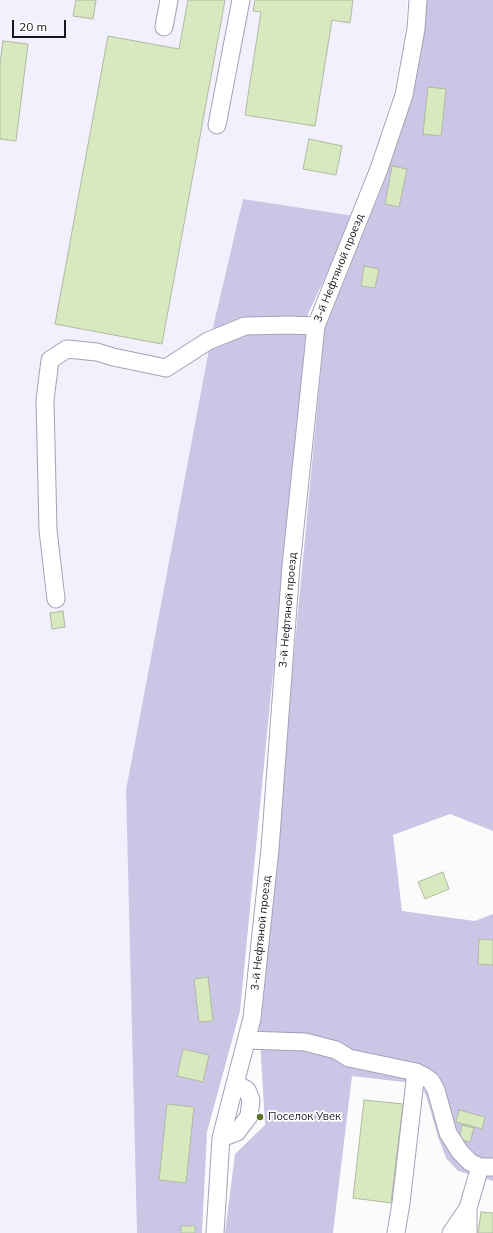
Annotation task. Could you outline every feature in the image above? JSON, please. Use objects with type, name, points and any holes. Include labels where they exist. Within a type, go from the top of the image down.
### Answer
[{"type":"street","points":[[164,27],[169,0]]},
{"type":"street","points":[[217,125],[241,0]]},
{"type":"street","name":"3-й Нефтяной проезд","points":[[215,1233],[221,1138],[252,1018],[270,849],[291,566],[316,326],[379,169],[404,95],[416,29],[418,0]]},
{"type":"street","points":[[56,599],[48,530],[45,400],[50,360],[67,349],[97,352],[113,357],[166,368],[208,341],[245,326],[316,326]]},
{"type":"street","points":[[246,1040],[305,1042],[336,1050],[349,1058],[416,1072],[431,1081],[436,1090],[448,1133],[460,1152],[470,1162],[487,1167],[468,1208],[452,1233]]},
{"type":"street","points":[[396,1233],[401,1203],[416,1072]]},
{"type":"street","points":[[468,1208],[468,1233]]},
{"type":"shaded area","points":[[0,0],[407,0],[406,29],[393,95],[354,216],[243,199],[214,323],[126,790],[137,1233],[0,1233]]},
{"type":"shaded area","points":[[424,0],[493,0],[493,831],[450,814],[393,835],[402,911],[475,921],[493,914],[493,1181],[458,1171],[446,1158],[423,1089],[412,1083],[352,1076],[333,1233],[225,1233],[235,1154],[265,1125],[259,1024],[325,326]]},
{"type":"shaded area","points":[[243,199],[354,216],[308,314],[240,1011],[207,1132],[202,1233],[137,1233],[126,790],[214,323]]},
{"type":"building","points":[[76,0],[96,0],[93,19],[73,16]]},
{"type":"building","points":[[188,0],[225,0],[162,344],[55,324],[108,36],[179,49]]},
{"type":"building","points":[[255,0],[353,0],[350,23],[332,20],[315,126],[245,115],[261,12],[253,11]]},
{"type":"building","points":[[3,41],[28,44],[16,141],[0,139],[0,64]]},
{"type":"building","points":[[428,87],[446,89],[441,136],[423,134]]},
{"type":"building","points":[[309,139],[342,146],[336,175],[303,169]]},
{"type":"building","points":[[392,166],[407,169],[399,207],[385,204]]},
{"type":"building","points":[[364,266],[379,269],[375,288],[361,286]]},
{"type":"building","points":[[63,611],[65,627],[52,629],[50,613]]},
{"type":"building","points":[[443,872],[449,889],[425,899],[418,882]]},
{"type":"building","points":[[479,939],[493,940],[493,965],[478,964]]},
{"type":"building","points":[[208,977],[213,1021],[199,1022],[194,979]]},
{"type":"building","points":[[183,1049],[209,1055],[203,1082],[177,1076]]},
{"type":"building","points":[[364,1100],[403,1104],[391,1203],[353,1198]]},
{"type":"building","points":[[167,1104],[194,1107],[186,1183],[159,1180]]},
{"type":"building","points":[[459,1110],[485,1117],[482,1129],[456,1122]]},
{"type":"building","points":[[462,1125],[474,1128],[470,1142],[459,1139]]},
{"type":"building","points":[[481,1212],[493,1213],[493,1233],[478,1233]]},
{"type":"building","points":[[181,1226],[195,1226],[195,1233],[181,1233]]},
{"type":"place","name":"Поселок Увек","points":[[260,1117]]}]
